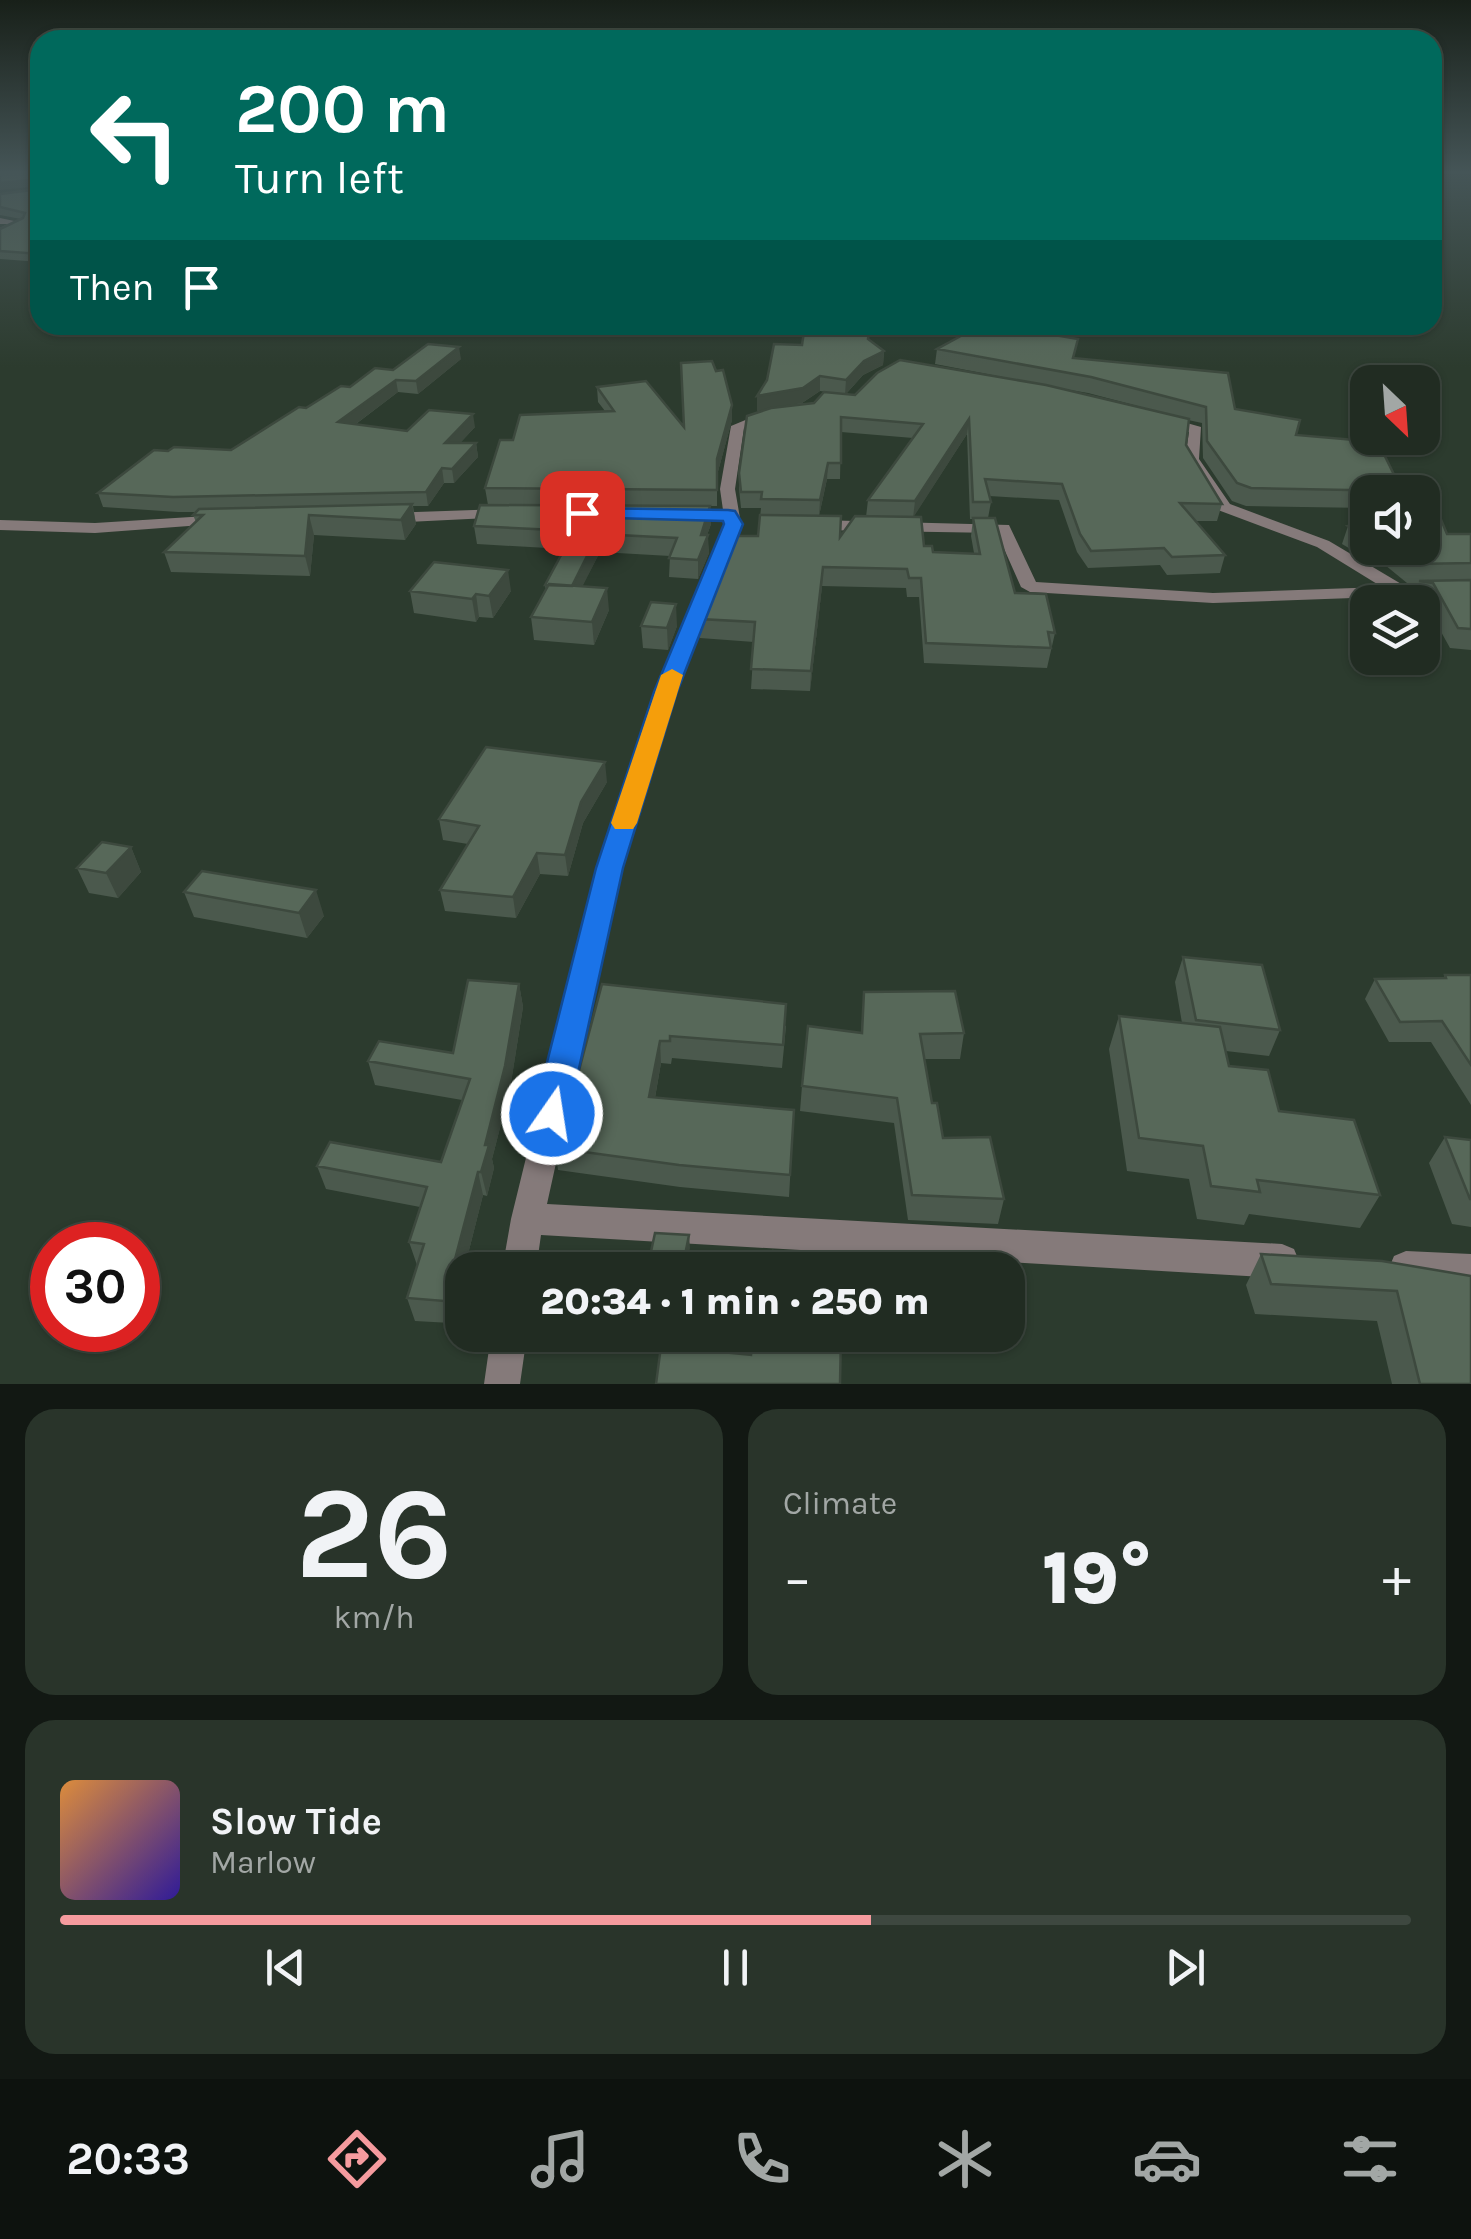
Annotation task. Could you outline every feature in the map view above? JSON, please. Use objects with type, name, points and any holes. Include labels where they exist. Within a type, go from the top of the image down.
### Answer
[{"type":"street","points":[[522,1252],[610,868],[665,692],[731,520],[738,426],[768,415],[795,412]]},
{"type":"street","points":[[791,525],[1003,528],[1030,586],[1214,598],[1410,592],[1323,544],[1224,507],[1192,459],[1196,430],[1144,414]]},
{"type":"street","points":[[367,518],[514,513]]},
{"type":"street","points":[[0,525],[95,528],[241,520]]},
{"type":"street","points":[[527,1219],[1314,1263]]},
{"type":"street","points":[[1373,1266],[1471,1272]]},
{"type":"street","points":[[502,1384],[507,1352]]},
{"type":"building","points":[[0,238],[30,238],[30,253],[0,251]]},
{"type":"building","points":[[804,335],[869,335],[868,339],[884,351],[864,361],[846,380],[820,376],[803,388],[757,396],[767,380],[774,344],[802,345]]},
{"type":"building","points":[[963,335],[1054,335],[1078,339],[1073,358],[1228,373],[1235,409],[1300,420],[1296,435],[1350,440],[1350,455],[1384,455],[1394,475],[1350,475],[1350,490],[1251,488],[1237,483],[1207,441],[1206,407],[1091,377],[937,349]]},
{"type":"building","points":[[428,344],[459,347],[416,381],[396,380],[338,422],[407,431],[429,410],[473,414],[445,443],[476,443],[452,469],[442,468],[426,492],[173,497],[98,493],[154,450],[231,450],[299,407],[306,408],[341,386],[350,387],[375,368],[393,370]]},
{"type":"building","points":[[900,360],[1046,385],[1189,419],[1186,445],[1222,504],[1180,503],[1225,555],[1172,557],[1164,548],[1091,551],[1080,534],[1062,484],[985,479],[991,502],[973,502],[969,419],[915,501],[868,500],[923,424],[841,417],[841,463],[828,463],[820,500],[761,499],[762,492],[741,492],[739,473],[747,416],[771,408],[814,403],[824,392],[855,395],[877,373]]},
{"type":"building","points":[[712,361],[716,371],[723,370],[732,405],[717,459],[717,490],[485,488],[500,440],[513,440],[520,415],[614,411],[597,387],[646,381],[684,427],[681,363]]},
{"type":"building","points":[[412,504],[401,520],[309,515],[305,556],[164,552],[203,515],[193,515],[199,509]]},
{"type":"building","points":[[480,505],[710,506],[701,535],[708,535],[698,560],[669,558],[677,538],[598,534],[572,586],[545,585],[574,531],[474,526]]},
{"type":"building","points":[[760,515],[841,516],[840,537],[855,516],[921,517],[924,546],[932,546],[933,552],[980,554],[973,518],[995,518],[1015,593],[1046,594],[1055,633],[1048,632],[1051,648],[926,643],[921,578],[909,578],[907,569],[823,567],[811,671],[751,669],[755,622],[700,619],[733,536],[758,536]]},
{"type":"building","points":[[1440,517],[1447,534],[1471,534],[1471,563],[1440,564]]},
{"type":"building","points":[[434,562],[508,570],[489,596],[476,594],[472,599],[410,591]]},
{"type":"building","points":[[1471,580],[1471,629],[1458,628],[1440,596],[1440,585],[1419,581]]},
{"type":"building","points":[[549,584],[607,588],[592,622],[531,617]]},
{"type":"building","points":[[651,602],[676,604],[667,628],[641,626]]},
{"type":"building","points":[[486,747],[605,762],[581,802],[565,855],[537,853],[513,897],[440,890],[479,826],[439,819]]},
{"type":"building","points":[[102,842],[131,847],[106,873],[77,868]]},
{"type":"building","points":[[202,871],[316,890],[299,913],[184,892]]},
{"type":"building","points":[[1183,957],[1262,965],[1280,1030],[1196,1020]]},
{"type":"building","points":[[1445,975],[1471,975],[1471,1065],[1442,1021],[1400,1022],[1375,979],[1446,978]]},
{"type":"building","points":[[468,980],[519,984],[505,1066],[485,1145],[489,1145],[457,1252],[445,1252],[444,1301],[407,1298],[424,1244],[409,1242],[427,1187],[317,1166],[330,1142],[441,1162],[470,1079],[368,1061],[379,1041],[453,1053]]},
{"type":"building","points":[[602,984],[786,1004],[783,1045],[670,1036],[670,1041],[660,1041],[649,1097],[794,1110],[790,1175],[555,1148],[568,1088],[574,1089]]},
{"type":"building","points":[[955,991],[964,1033],[920,1034],[932,1103],[937,1103],[943,1138],[990,1137],[1004,1199],[912,1195],[897,1098],[802,1086],[808,1026],[862,1033],[864,992]]},
{"type":"building","points":[[1119,1016],[1220,1027],[1229,1066],[1268,1070],[1279,1111],[1354,1120],[1380,1195],[1257,1180],[1260,1192],[1211,1186],[1203,1146],[1139,1138]]},
{"type":"building","points":[[1445,1137],[1471,1140],[1471,1199],[1470,1199]]},
{"type":"building","points":[[655,1233],[689,1235],[686,1252],[651,1252]]},
{"type":"building","points":[[1261,1254],[1382,1261],[1471,1276],[1471,1384],[1420,1384],[1397,1291],[1271,1284]]},
{"type":"building","points":[[660,1352],[841,1352],[840,1384],[656,1384]]},
{"type":"slow traffic","points":[[624,823],[672,675]]},
{"type":"route","points":[[552,1114],[610,868],[665,692],[734,524],[728,515],[582,513]]}]
